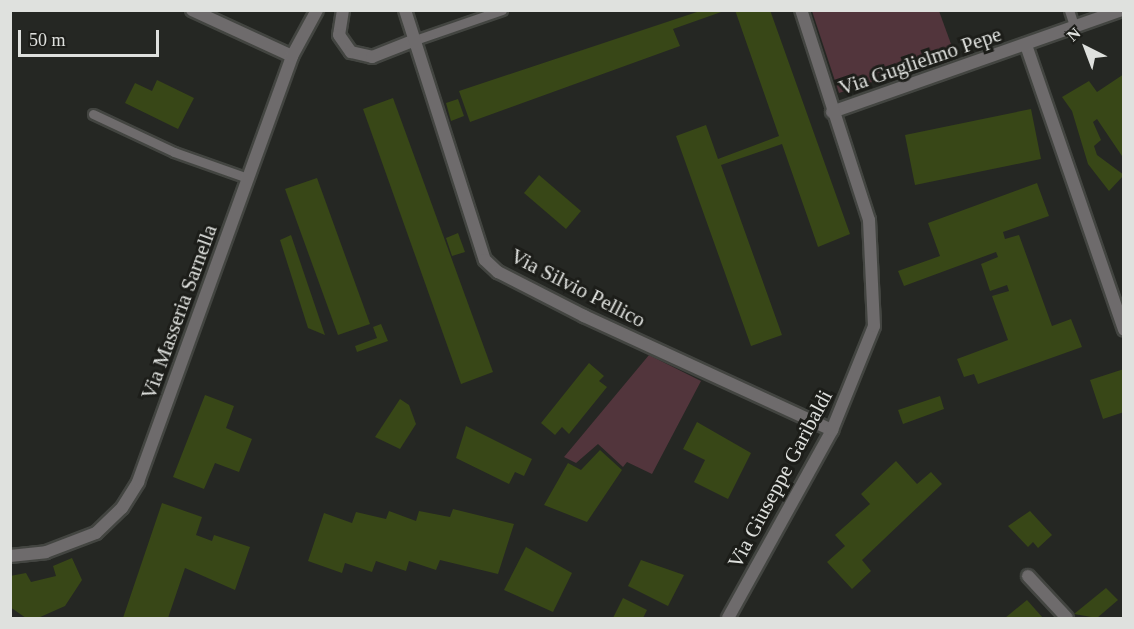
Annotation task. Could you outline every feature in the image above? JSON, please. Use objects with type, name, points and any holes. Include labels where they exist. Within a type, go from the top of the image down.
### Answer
[{"type":"street","points":[[192,10],[292,56]]},
{"type":"street","name":"Via Masseria Sarnella","points":[[10,556],[77,543],[122,508],[138,482],[292,56],[317,10]]},
{"type":"street","points":[[343,10],[339,35],[351,52],[372,57],[415,40]]},
{"type":"street","name":"Via Silvio Pellico","points":[[405,10],[485,260],[498,272],[584,316],[832,430]]},
{"type":"street","name":"Via Giuseppe Garibaldi","points":[[728,618],[832,430],[874,326],[876,299],[869,220],[832,112],[801,10]]},
{"type":"street","name":"Via Guglielmo Pepe","points":[[832,112],[1122,10]]},
{"type":"street","points":[[1026,45],[1124,330]]},
{"type":"street","points":[[1028,576],[1067,618]]},
{"type":"lane","points":[[415,40],[502,10]]},
{"type":"lane","points":[[1069,10],[1075,28]]},
{"type":"lane","points":[[93,114],[174,152],[248,178]]},
{"type":"shaded area","points":[[812,11],[939,11],[955,55],[839,93]]},
{"type":"shaded area","points":[[649,355],[701,381],[652,474],[627,462],[623,467],[598,444],[576,463],[564,457]]},
{"type":"building","points":[[703,10],[724,11],[673,29],[680,46],[470,122],[459,91]]},
{"type":"building","points":[[735,10],[770,10],[850,234],[818,247],[782,144],[721,165],[782,335],[751,346],[676,136],[706,125],[718,159],[779,136]]},
{"type":"building","points":[[1124,74],[1124,159],[1097,119],[1093,122],[1101,140],[1094,146],[1097,155],[1124,175],[1109,191],[1088,164],[1072,111],[1062,97],[1089,81],[1097,92]]},
{"type":"building","points":[[157,80],[194,98],[178,129],[125,103],[135,83],[152,91]]},
{"type":"building","points":[[393,98],[493,372],[461,384],[363,109]]},
{"type":"building","points":[[458,99],[464,116],[451,121],[446,103]]},
{"type":"building","points":[[1031,109],[1041,159],[915,185],[905,135]]},
{"type":"building","points":[[539,175],[581,211],[566,229],[524,193]]},
{"type":"building","points":[[317,178],[370,324],[338,335],[285,189]]},
{"type":"building","points":[[1037,183],[1049,216],[1003,232],[1005,239],[1019,235],[1052,326],[1071,319],[1082,347],[978,384],[974,374],[964,377],[957,359],[1008,340],[992,296],[1009,291],[1007,285],[990,291],[981,264],[998,257],[996,252],[904,286],[898,271],[940,256],[928,223]]},
{"type":"building","points":[[458,233],[465,252],[452,256],[446,238]]},
{"type":"building","points":[[291,235],[325,335],[308,328],[280,240]]},
{"type":"building","points":[[381,324],[388,341],[357,352],[355,346],[377,338],[373,327]]},
{"type":"building","points":[[589,363],[604,376],[599,381],[607,387],[569,434],[562,427],[555,435],[541,423]]},
{"type":"building","points":[[1124,369],[1124,412],[1103,419],[1090,380]]},
{"type":"building","points":[[205,395],[234,406],[226,428],[252,439],[239,472],[215,463],[204,489],[173,477]]},
{"type":"building","points":[[940,396],[944,409],[903,424],[898,410]]},
{"type":"building","points":[[400,399],[409,405],[416,424],[400,449],[375,437]]},
{"type":"building","points":[[697,422],[751,453],[728,499],[694,482],[705,460],[683,449]]},
{"type":"building","points":[[466,426],[532,459],[524,476],[515,472],[509,484],[456,458]]},
{"type":"building","points":[[600,450],[622,470],[587,522],[544,505],[568,463],[581,470]]},
{"type":"building","points":[[896,461],[917,484],[931,472],[942,484],[862,560],[871,571],[852,589],[827,562],[845,546],[835,535],[870,504],[861,494]]},
{"type":"building","points":[[162,503],[202,517],[196,535],[212,541],[214,535],[250,547],[235,590],[185,568],[168,618],[123,618]]},
{"type":"building","points":[[453,509],[514,524],[498,574],[440,560],[436,570],[409,561],[406,571],[376,561],[372,572],[345,563],[342,573],[308,561],[324,513],[352,523],[356,512],[386,519],[389,511],[416,521],[419,511],[450,517]]},
{"type":"building","points":[[1030,511],[1052,535],[1038,548],[1033,542],[1028,547],[1008,526]]},
{"type":"building","points":[[526,547],[572,573],[553,612],[504,590]]},
{"type":"building","points":[[72,558],[82,580],[65,606],[38,618],[26,618],[10,607],[10,576],[26,573],[31,582],[56,576],[53,566]]},
{"type":"building","points":[[641,560],[684,575],[668,606],[628,586]]},
{"type":"building","points":[[1106,588],[1118,600],[1097,618],[1074,614]]},
{"type":"building","points":[[623,598],[647,610],[643,618],[613,618]]},
{"type":"building","points":[[1027,600],[1043,618],[1005,618]]}]
